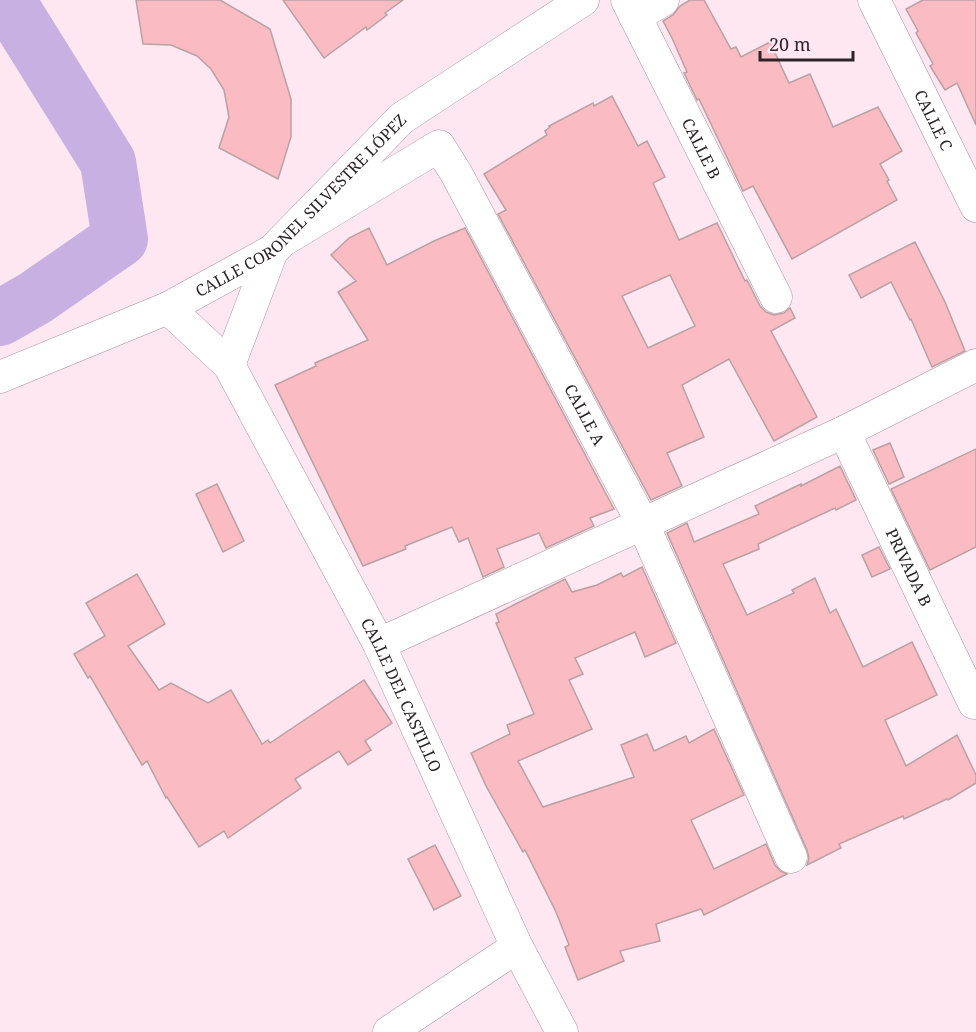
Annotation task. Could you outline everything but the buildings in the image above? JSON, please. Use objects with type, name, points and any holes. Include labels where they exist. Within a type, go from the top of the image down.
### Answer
[{"type":"street","name":"CALLE CORONEL SILVESTRE LÓPEZ","points":[[0,377],[168,308],[277,246],[402,118],[583,0]]},
{"type":"street","points":[[631,8],[663,0]]},
{"type":"street","name":"CALLE C","points":[[874,0],[976,206]]},
{"type":"street","name":"CALLE B","points":[[631,8],[776,297]]},
{"type":"street","name":"CALLE A","points":[[277,246],[439,146],[456,173],[643,524],[791,857]]},
{"type":"street","points":[[229,365],[277,246]]},
{"type":"street","name":"CALLE DEL CASTILLO","points":[[168,308],[229,365],[379,644],[517,947],[562,1032]]},
{"type":"street","points":[[379,644],[844,432],[976,365]]},
{"type":"street","name":"PRIVADA B","points":[[844,432],[974,703]]},
{"type":"street","points":[[389,1032],[517,947]]},
{"type":"waterway","points":[[0,318],[35,298],[120,239],[108,162],[7,0]]}]
